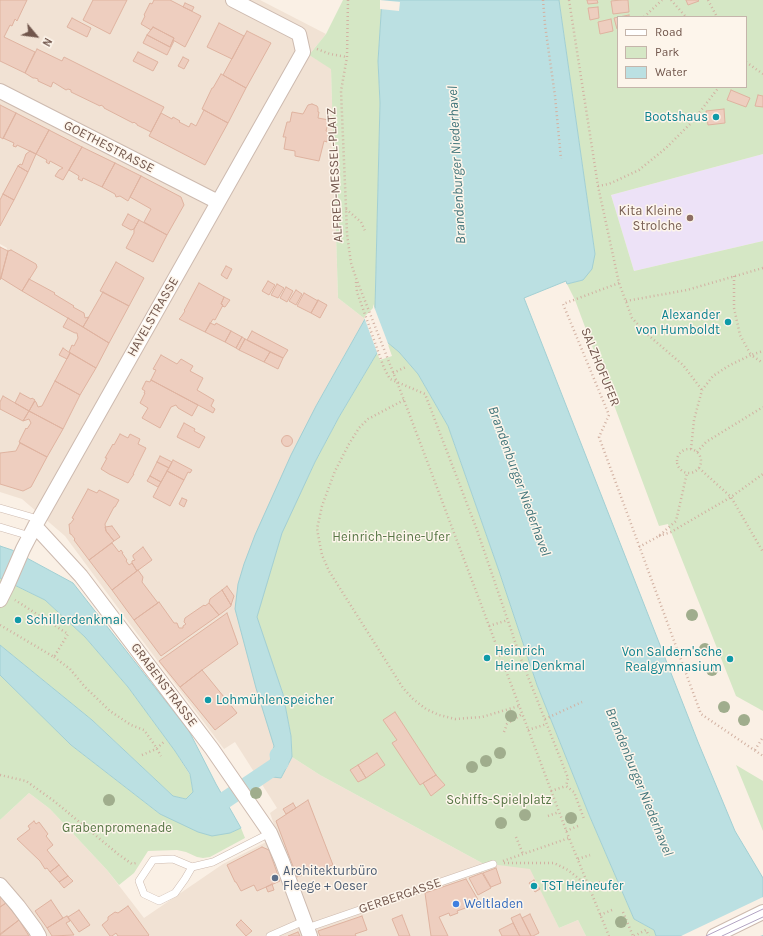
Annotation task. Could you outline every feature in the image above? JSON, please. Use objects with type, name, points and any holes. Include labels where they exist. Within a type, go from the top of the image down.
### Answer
[{"type":"street","points":[[233,0],[300,39]]},
{"type":"street","name":"HAVELSTRASSE","points":[[4,593],[34,527],[303,52],[300,39]]},
{"type":"street","name":"GOETHESTRASSE","points":[[0,92],[218,202]]},
{"type":"street","name":"GRABENSTRASSE","points":[[34,527],[81,576],[199,731],[270,833],[307,929]]},
{"type":"street","points":[[0,885],[18,906],[39,936]]},
{"type":"street","points":[[714,936],[763,912]]},
{"type":"lane","points":[[0,508],[34,527]]},
{"type":"lane","points":[[0,527],[34,527]]},
{"type":"lane","points":[[192,867],[175,893],[159,901],[144,894],[140,881],[153,860],[173,859],[192,867],[213,862],[270,833]]},
{"type":"lane","name":"GERBERGASSE","points":[[270,936],[307,929],[493,864]]},
{"type":"path","name":"ALFRED-MESSEL-PLATZ","points":[[348,0],[347,57],[341,91],[347,234],[351,263],[360,290],[393,373]]},
{"type":"path","points":[[543,0],[561,159]]},
{"type":"path","points":[[569,0],[598,186],[619,283],[632,318],[647,334],[683,365],[702,390]]},
{"type":"path","points":[[645,16],[662,0]]},
{"type":"path","points":[[671,0],[685,16]]},
{"type":"path","points":[[708,0],[716,16]]},
{"type":"path","points":[[300,39],[330,54],[347,57]]},
{"type":"path","points":[[747,63],[763,74]]},
{"type":"path","points":[[598,186],[609,184],[640,170],[666,148],[692,122],[718,88]]},
{"type":"path","points":[[346,208],[361,222],[366,233]]},
{"type":"path","points":[[626,301],[687,290],[763,268]]},
{"type":"path","points":[[734,276],[734,308],[740,335],[751,355],[763,362]]},
{"type":"path","points":[[356,278],[357,292],[384,368],[390,379],[425,394],[477,530],[521,659],[568,778],[566,786]]},
{"type":"path","name":"SALZHOFUFER","points":[[619,283],[564,304],[609,415],[599,437],[701,714],[763,756]]},
{"type":"path","points":[[691,449],[694,420],[702,390],[713,376],[730,365],[763,351]]},
{"type":"path","points":[[406,367],[393,373],[566,831],[609,936]]},
{"type":"path","points":[[404,400],[368,419],[358,428],[349,444],[322,506],[317,529],[322,555],[329,570],[403,688],[413,699],[426,709],[439,715],[455,719],[482,718],[519,706]]},
{"type":"path","points":[[697,452],[706,442],[763,407]]},
{"type":"path","points":[[691,449],[697,452],[699,453],[701,460],[699,468],[691,473],[683,471],[677,462],[679,454],[684,450],[691,449]]},
{"type":"path","points":[[699,468],[731,497],[763,552]]},
{"type":"path","points":[[659,536],[676,521],[687,473]]},
{"type":"path","points":[[639,547],[659,536],[671,532],[731,497],[763,474]]},
{"type":"path","points":[[4,593],[68,634],[54,657]]},
{"type":"path","points":[[489,626],[508,620]]},
{"type":"path","points":[[0,625],[54,657],[70,669],[85,687],[110,711],[130,725],[144,730],[161,756]]},
{"type":"path","points":[[545,719],[582,702]]},
{"type":"path","points":[[504,732],[507,724],[522,714]]},
{"type":"path","points":[[528,730],[547,724]]},
{"type":"path","points":[[755,750],[763,737]]},
{"type":"path","points":[[142,755],[156,749],[165,741]]},
{"type":"path","points":[[0,775],[26,781],[54,800],[132,864],[153,860]]},
{"type":"path","points":[[551,791],[566,786]]},
{"type":"path","points":[[566,786],[574,792],[584,819]]},
{"type":"path","points":[[548,816],[559,812]]},
{"type":"path","points":[[566,831],[578,826]]},
{"type":"path","points":[[516,838],[523,854]]},
{"type":"path","points":[[569,838],[499,863],[554,863],[568,870],[589,887]]},
{"type":"path","points":[[578,859],[590,855]]},
{"type":"path","points":[[589,887],[600,882]]},
{"type":"path","points":[[600,915],[612,910]]},
{"type":"path","points":[[623,912],[634,936],[646,930],[649,936]]},
{"type":"shaded area","points":[[0,0],[260,0],[326,34],[309,55],[331,68],[338,298],[365,319],[316,406],[274,746],[268,769],[281,778],[292,757],[320,775],[482,863],[531,868],[559,928],[578,920],[586,936],[0,936],[0,820],[29,793],[50,809],[107,870],[144,918],[223,864],[278,836],[270,813],[277,808],[235,742],[224,749],[65,536],[22,499],[0,492],[0,278],[7,248],[0,244]]},
{"type":"shaded area","name":"Kita Kleine Strolche","points":[[763,154],[763,241],[634,271],[611,195]]},
{"type":"green space","points":[[343,0],[382,0],[378,61],[380,103],[375,308],[365,319],[338,298],[331,69],[309,55],[326,34]]},
{"type":"green space","points":[[559,0],[763,0],[763,154],[611,195],[634,271],[763,241],[763,711],[736,696],[668,524],[659,526],[575,300],[567,284],[583,280],[595,254]]},
{"type":"green space","name":"Heinrich-Heine-Ufer","points":[[387,342],[399,352],[418,374],[448,426],[537,685],[590,817],[634,919],[654,930],[656,936],[586,936],[578,920],[559,928],[530,869],[482,863],[320,775],[292,757],[291,736],[283,694],[257,617],[282,533],[315,462],[339,417],[377,353],[380,360],[392,356]]},
{"type":"green space","points":[[0,578],[45,600],[85,637],[128,687],[175,751],[190,775],[193,792],[186,799],[173,796],[92,720],[0,645]]},
{"type":"green space","name":"Grabenpromenade","points":[[0,675],[71,745],[160,814],[230,833],[241,828],[245,838],[210,857],[203,858],[177,850],[148,851],[134,873],[119,885],[50,809],[29,793],[0,820]]},
{"type":"green space","points":[[736,765],[763,781],[763,831]]},
{"type":"water","name":"Brandenburger Niederhavel","points":[[382,0],[559,0],[595,254],[592,269],[583,280],[567,284],[566,281],[524,298],[698,742],[735,831],[763,878],[763,936],[656,936],[654,930],[634,919],[590,817],[537,685],[448,426],[418,374],[399,352],[387,342],[383,344],[377,353],[339,417],[315,462],[282,533],[257,617],[283,694],[291,736],[292,757],[281,778],[273,777],[268,769],[274,746],[256,688],[235,609],[238,584],[255,535],[291,455],[316,406],[365,319],[375,308],[380,103],[378,61]]},
{"type":"water","points":[[0,546],[12,550],[73,583],[189,731],[216,784],[241,828],[230,833],[212,836],[198,832],[160,814],[71,745],[0,675],[0,645],[92,720],[173,796],[186,799],[193,792],[190,774],[175,751],[128,687],[85,637],[45,600],[0,578]]},
{"type":"pier","points":[[380,0],[400,2],[399,11],[380,9]]},
{"type":"pier","points":[[373,304],[389,346],[387,344],[385,345],[378,355],[364,317],[373,308]]},
{"type":"pier","points":[[763,897],[763,935],[681,936]]},
{"type":"building","points":[[0,0],[27,0],[17,21],[15,19],[12,26],[10,25],[4,37],[35,52],[25,73],[0,61]]},
{"type":"building","points":[[93,0],[127,0],[110,34],[83,20]]},
{"type":"building","points":[[154,0],[170,0],[201,16],[185,47],[173,40],[174,38],[153,27],[151,30],[141,24],[150,3],[152,4]]},
{"type":"building","points":[[587,0],[597,0],[598,3],[588,4]]},
{"type":"building","points":[[628,0],[629,12],[613,14],[611,1]]},
{"type":"building","points":[[686,0],[698,0],[699,1],[688,5]]},
{"type":"building","points":[[185,3],[194,7],[192,11],[183,7]]},
{"type":"building","points":[[598,7],[599,18],[590,20],[588,8]]},
{"type":"building","points":[[617,17],[617,29],[614,18]]},
{"type":"building","points":[[72,18],[91,28],[87,37],[67,27]]},
{"type":"building","points":[[611,19],[613,31],[600,34],[598,22]]},
{"type":"building","points":[[219,23],[244,36],[232,59],[207,47]]},
{"type":"building","points":[[153,27],[174,38],[170,47],[147,35]]},
{"type":"building","points":[[247,31],[271,43],[246,88],[223,75]]},
{"type":"building","points":[[147,35],[170,47],[173,40],[174,41],[167,55],[143,43]]},
{"type":"building","points":[[37,49],[62,61],[64,57],[164,107],[151,132],[104,108],[101,105],[100,106],[71,92],[71,90],[66,90],[53,82],[51,87],[25,73]]},
{"type":"building","points":[[138,52],[158,62],[153,71],[133,61]]},
{"type":"building","points":[[183,57],[189,60],[184,69],[178,66]]},
{"type":"building","points":[[221,74],[246,88],[228,123],[202,109],[212,88]]},
{"type":"building","points":[[731,90],[750,98],[746,107],[727,100]]},
{"type":"building","points":[[758,95],[763,96],[763,107],[755,106]]},
{"type":"building","points":[[312,104],[318,108],[318,118],[329,120],[326,131],[329,132],[327,142],[324,141],[319,161],[295,156],[295,151],[284,149],[286,137],[283,137],[287,122],[290,122],[292,112],[303,114],[308,105]]},
{"type":"building","points":[[0,105],[16,113],[3,139],[0,137]]},
{"type":"building","name":"Bootshaus","points":[[724,109],[725,123],[708,125],[706,111]]},
{"type":"building","points":[[204,110],[228,123],[205,165],[149,136],[161,113],[172,119],[173,117],[189,127],[191,123],[196,126]]},
{"type":"building","points":[[16,113],[49,130],[36,154],[17,145],[16,147],[13,146],[14,143],[3,138]]},
{"type":"building","points":[[49,130],[82,147],[63,180],[55,176],[59,170],[63,168],[50,161],[49,164],[46,162],[47,160],[36,154]]},
{"type":"building","points":[[82,147],[115,163],[102,187],[83,178],[82,181],[78,179],[79,176],[69,170]]},
{"type":"building","points":[[30,151],[36,154],[28,172],[18,166],[20,164],[22,165],[26,154]]},
{"type":"building","points":[[115,163],[141,176],[128,201],[120,196],[116,197],[115,194],[102,187]]},
{"type":"building","points":[[18,166],[28,172],[14,200],[3,194]]},
{"type":"building","points":[[141,176],[181,197],[184,205],[167,235],[144,222],[151,209],[130,197]]},
{"type":"building","points":[[3,194],[14,200],[0,226],[0,200]]},
{"type":"building","points":[[128,214],[139,220],[134,229],[131,230],[122,225]]},
{"type":"building","points":[[139,220],[167,235],[153,262],[126,248]]},
{"type":"building","points":[[0,247],[8,251],[0,280]]},
{"type":"building","points":[[11,250],[36,264],[37,267],[22,291],[1,278],[8,251]]},
{"type":"building","points":[[116,262],[144,278],[129,306],[100,291]]},
{"type":"building","points":[[226,266],[232,269],[227,279],[221,275]]},
{"type":"building","points":[[29,279],[55,293],[54,294],[74,306],[73,307],[84,313],[85,318],[89,317],[83,327],[22,291]]},
{"type":"building","points":[[268,281],[275,285],[269,295],[262,291]]},
{"type":"building","points":[[199,283],[224,297],[221,304],[223,305],[215,320],[213,319],[205,332],[179,319],[185,311],[184,310]]},
{"type":"building","points":[[277,284],[284,288],[278,298],[271,295]]},
{"type":"building","points":[[286,287],[293,291],[287,302],[280,298]]},
{"type":"building","points":[[296,290],[302,294],[296,305],[289,301]]},
{"type":"building","points":[[103,292],[129,306],[109,343],[83,327]]},
{"type":"building","points":[[304,293],[318,301],[311,313],[297,306]]},
{"type":"building","points":[[224,297],[230,300],[225,307],[221,304]]},
{"type":"building","points":[[318,300],[327,305],[320,318],[311,313]]},
{"type":"building","points":[[68,318],[109,343],[96,368],[69,352],[72,345],[74,346],[78,338],[77,333],[63,327]]},
{"type":"building","points":[[210,323],[215,325],[216,323],[231,331],[225,342],[205,332]]},
{"type":"building","points":[[231,331],[242,337],[236,348],[225,342]]},
{"type":"building","points":[[252,331],[288,350],[283,358],[247,340]]},
{"type":"building","points":[[242,337],[245,339],[239,350],[236,348]]},
{"type":"building","points":[[245,339],[270,352],[264,362],[239,350]]},
{"type":"building","points":[[63,348],[70,353],[67,359],[59,355]]},
{"type":"building","points":[[270,352],[283,358],[278,369],[264,362]]},
{"type":"building","points":[[70,353],[96,368],[80,395],[55,381]]},
{"type":"building","points":[[161,355],[177,364],[181,359],[193,366],[190,371],[203,378],[197,390],[214,400],[211,406],[215,409],[213,413],[151,380],[156,370],[153,369]]},
{"type":"building","points":[[151,380],[198,405],[192,416],[178,408],[176,405],[171,407],[160,428],[142,418],[148,408],[140,403],[145,393],[142,389],[146,381],[150,382]]},
{"type":"building","points":[[55,381],[80,395],[63,429],[29,411],[35,401],[38,407],[42,406]]},
{"type":"building","points":[[20,393],[35,400],[29,411],[15,403]]},
{"type":"building","points":[[3,396],[29,411],[23,421],[0,409],[0,402]]},
{"type":"building","points":[[29,411],[63,429],[47,457],[19,442],[26,428],[27,429],[31,423],[29,419],[23,421]]},
{"type":"building","points":[[184,423],[205,437],[199,448],[177,437]]},
{"type":"building","points":[[120,434],[128,438],[130,434],[140,439],[138,444],[146,448],[134,474],[128,483],[101,469],[107,458],[105,458]]},
{"type":"building","points":[[285,436],[289,436],[291,437],[291,445],[285,446],[282,443],[282,439]]},
{"type":"building","points":[[20,443],[47,457],[31,487],[23,491],[0,484],[0,453],[16,451]]},
{"type":"building","points":[[160,456],[172,462],[169,468],[157,462]]},
{"type":"building","points":[[173,460],[192,470],[190,473],[188,472],[184,480],[167,471]]},
{"type":"building","points":[[157,462],[169,468],[161,482],[150,476]]},
{"type":"building","points":[[167,471],[184,480],[170,506],[153,497]]},
{"type":"building","points":[[150,476],[161,482],[158,487],[147,481]]},
{"type":"building","points":[[88,489],[97,493],[99,490],[119,500],[105,524],[106,531],[114,541],[89,560],[70,534],[69,524],[74,519],[72,518]]},
{"type":"building","points":[[182,498],[187,500],[184,507],[179,504]]},
{"type":"building","points":[[112,526],[120,537],[114,541],[106,531],[105,527]]},
{"type":"building","points":[[112,543],[119,552],[121,550],[129,565],[132,563],[137,571],[112,590],[89,560]]},
{"type":"building","points":[[143,547],[152,560],[137,571],[132,563],[132,561],[135,560],[133,555]]},
{"type":"building","points":[[138,570],[143,577],[142,582],[158,603],[134,620],[112,590]]},
{"type":"building","points":[[227,586],[234,596],[231,605],[222,590]]},
{"type":"building","points":[[222,590],[231,606],[219,615],[209,603],[210,599]]},
{"type":"building","points":[[159,602],[174,623],[177,623],[179,628],[183,628],[186,624],[184,622],[185,618],[209,603],[219,615],[161,656],[134,620]]},
{"type":"building","points":[[227,613],[238,644],[180,687],[159,661]]},
{"type":"building","name":"Lohmühlenspeicher","points":[[202,670],[237,713],[215,730],[180,687]]},
{"type":"building","points":[[395,712],[436,775],[420,785],[392,743],[397,740],[383,720]]},
{"type":"building","points":[[377,753],[385,765],[366,778],[358,765]]},
{"type":"building","points":[[358,765],[366,778],[358,782],[350,770]]},
{"type":"building","points":[[436,775],[445,785],[431,796],[423,783]]},
{"type":"building","points":[[308,800],[333,865],[297,877],[276,821]]},
{"type":"building","points":[[293,803],[296,808],[286,814],[283,809]]},
{"type":"building","points":[[34,821],[36,824],[39,822],[48,834],[46,836],[53,845],[47,850],[59,865],[50,872],[47,868],[45,869],[40,861],[17,839],[30,829],[28,826]]},
{"type":"building","points":[[262,847],[269,850],[280,881],[257,891],[254,885],[241,891],[227,865]]},
{"type":"building","points":[[59,865],[68,876],[59,882],[50,872]]},
{"type":"building","points":[[496,868],[501,883],[491,887],[483,873]]},
{"type":"building","points":[[482,873],[491,888],[478,895],[469,878]]},
{"type":"building","points":[[68,876],[73,881],[64,888],[59,882]]},
{"type":"building","points":[[466,879],[480,903],[457,911],[458,913],[450,916],[449,913],[439,917],[448,936],[431,936],[425,893]]},
{"type":"building","name":"TST Heineufer","points":[[534,880],[540,889],[535,892],[529,883]]},
{"type":"building","points":[[272,884],[274,890],[268,892],[266,887]]},
{"type":"building","points":[[0,896],[6,903],[0,907]]},
{"type":"building","points":[[51,900],[63,918],[47,928],[35,911]]},
{"type":"building","points":[[6,903],[19,920],[0,934],[0,907]]},
{"type":"building","points":[[128,906],[149,935],[148,936],[118,936],[116,933],[110,936],[102,925],[108,920],[108,917],[115,912],[118,913]]},
{"type":"building","points":[[79,910],[90,925],[79,932],[68,917]]},
{"type":"building","points":[[520,914],[531,936],[519,935],[511,918]]},
{"type":"building","points":[[530,914],[539,933],[533,936],[531,936],[522,918]]},
{"type":"building","points":[[402,915],[410,936],[399,936],[392,919]]},
{"type":"building","points":[[67,916],[70,921],[66,923],[74,935],[52,936],[47,928]]},
{"type":"building","points":[[362,916],[367,930],[355,934],[356,936],[320,936],[318,931]]},
{"type":"building","points":[[19,920],[29,936],[0,936],[0,935]]},
{"type":"building","points":[[241,920],[252,931],[246,936],[236,925]]},
{"type":"building","points":[[513,923],[520,936],[502,936],[499,930]]},
{"type":"building","points":[[298,932],[300,936],[288,936]]},
{"type":"waterway","points":[[205,811],[208,811],[280,763],[278,755]]},
{"type":"tram line","points":[[706,936],[763,909]]},
{"type":"tram line","points":[[722,936],[763,917]]},
{"type":"place","name":"Bootshaus","points":[[716,117]]},
{"type":"place","name":"Kita Kleine Strolche","points":[[690,218]]},
{"type":"place","name":"Alexander von Humboldt","points":[[728,322]]},
{"type":"place","name":"Schillerdenkmal","points":[[18,620]]},
{"type":"place","name":"Heinrich Heine Denkmal","points":[[487,658]]},
{"type":"place","name":"Von Saldern'sche Realgymnasium","points":[[730,659]]},
{"type":"place","name":"Lohmühlenspeicher","points":[[208,700]]},
{"type":"place","name":"Architekturbüro Fleege + Oeser","points":[[275,878]]},
{"type":"place","name":"TST Heineufer","points":[[534,886]]},
{"type":"place","name":"Weltladen","points":[[456,904]]},
{"type":"park label","name":"Schiffs-Spielplatz","points":[[499,800]]}]
